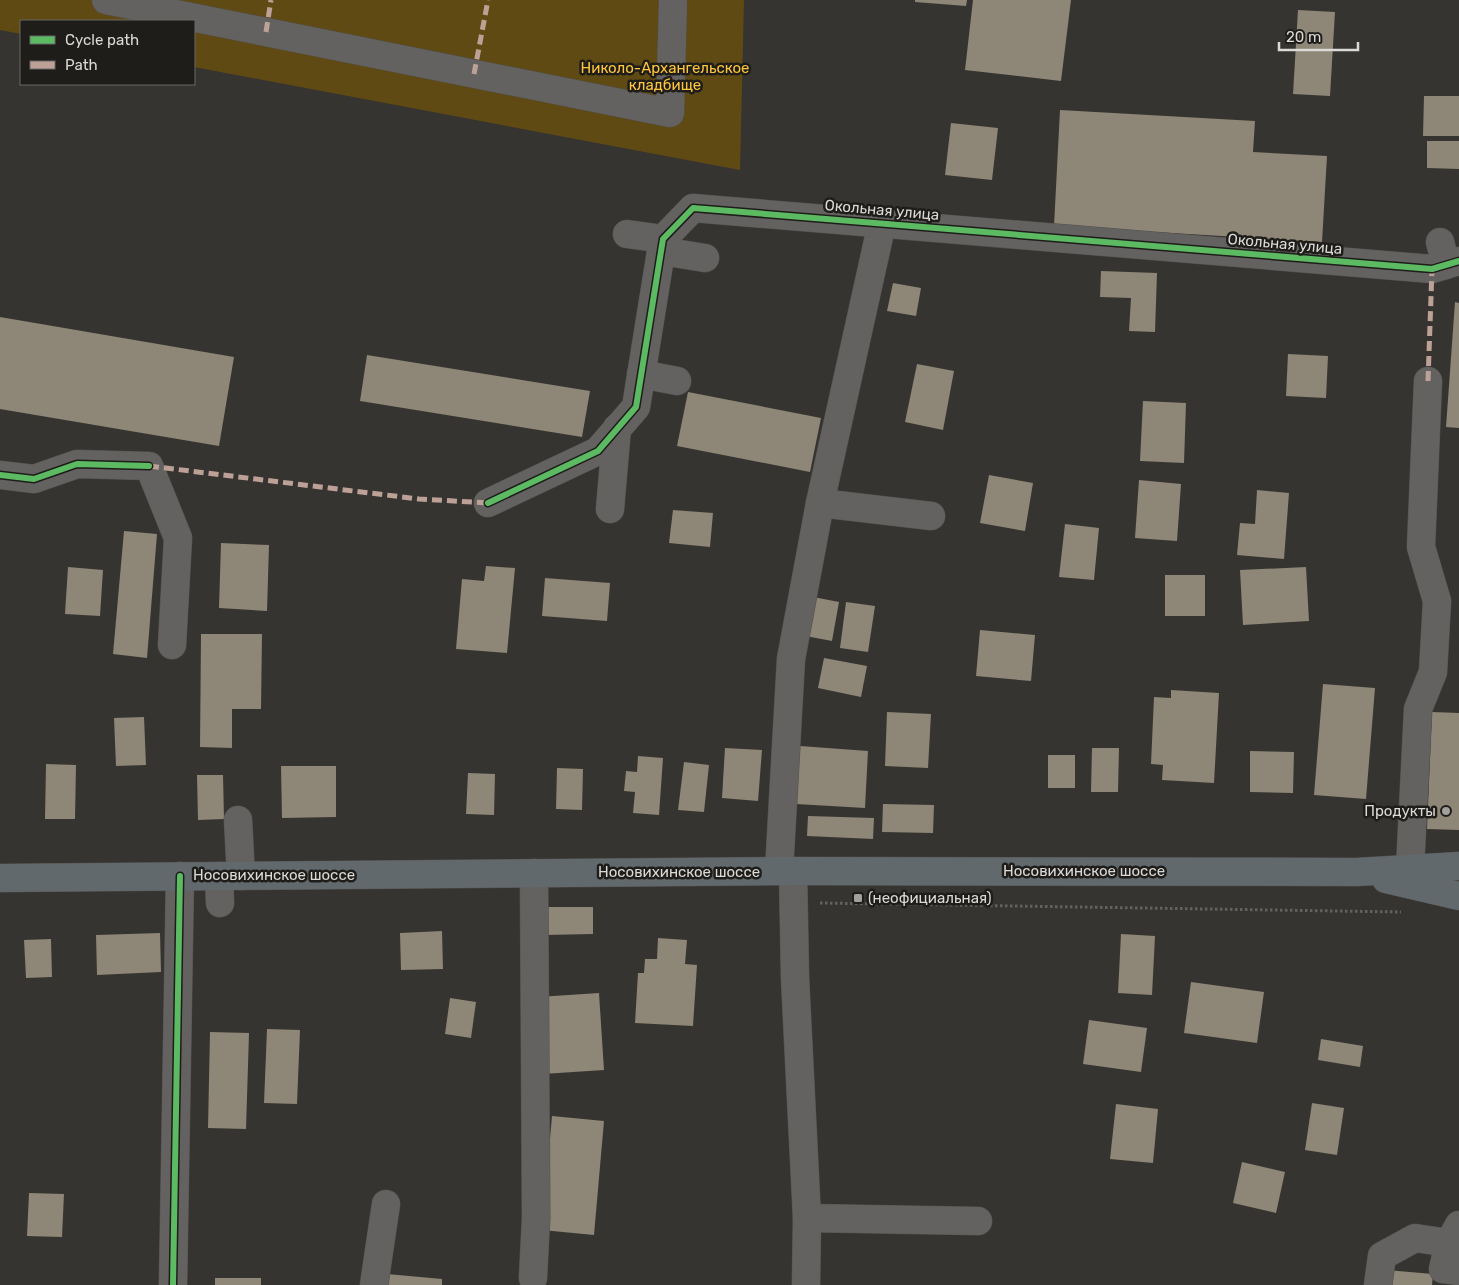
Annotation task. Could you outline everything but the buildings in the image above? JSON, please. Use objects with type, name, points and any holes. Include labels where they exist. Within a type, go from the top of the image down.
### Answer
[{"type":"main road","name":"Носовихинское шоссе","points":[[0,878],[786,871],[1357,872],[1459,866]]},
{"type":"main road","name":"Носовихинское шоссе","points":[[1357,872],[1459,896]]},
{"type":"street","points":[[106,0],[670,113],[673,0]]},
{"type":"street","name":"Окольная улица","points":[[662,245],[693,208],[882,222],[1432,269],[1448,256]]},
{"type":"street","points":[[857,252],[882,222]]},
{"type":"street","points":[[806,1285],[807,1218],[793,903],[786,871],[791,659],[820,503],[882,222]]},
{"type":"street","points":[[627,234],[705,258]]},
{"type":"street","points":[[488,503],[523,498],[553,465],[598,451],[636,407],[662,245]]},
{"type":"street","points":[[641,374],[677,381]]},
{"type":"street","points":[[1410,869],[1418,709],[1433,672],[1437,601],[1421,547],[1428,381]]},
{"type":"street","points":[[610,509],[617,428]]},
{"type":"street","points":[[0,475],[34,478],[77,464],[149,466],[178,538],[172,646]]},
{"type":"street","points":[[820,503],[931,516]]},
{"type":"street","points":[[220,903],[230,876],[238,820]]},
{"type":"street","points":[[533,1278],[536,1190],[534,873]]},
{"type":"street","points":[[173,1285],[180,876]]},
{"type":"street","points":[[374,1285],[386,1204]]},
{"type":"street","points":[[807,1218],[978,1221]]},
{"type":"street","points":[[1378,1285],[1382,1256],[1415,1238],[1454,1234],[1443,1269],[1459,1271]]},
{"type":"path","points":[[793,903],[1409,912]]},
{"type":"green space","name":"Николо-Архангельское кладбище","points":[[0,0],[744,0],[740,170],[195,67],[195,20],[20,20],[20,34],[0,30]]},
{"type":"marked path","points":[[266,32],[271,0]]},
{"type":"marked path","points":[[474,74],[488,0]]},
{"type":"marked path","points":[[1428,381],[1432,269]]},
{"type":"marked path","points":[[149,466],[419,499],[488,503]]},
{"type":"cycle path","points":[[488,503],[598,451],[636,407],[663,239],[693,208],[1432,269],[1459,261]]},
{"type":"cycle path","points":[[0,475],[34,479],[77,464],[149,466]]},
{"type":"cycle path","points":[[173,1285],[180,876]]},
{"type":"place","name":"Продукты","points":[[1446,811]]},
{"type":"place","name":"(неофициальная)","points":[[858,898]]}]
